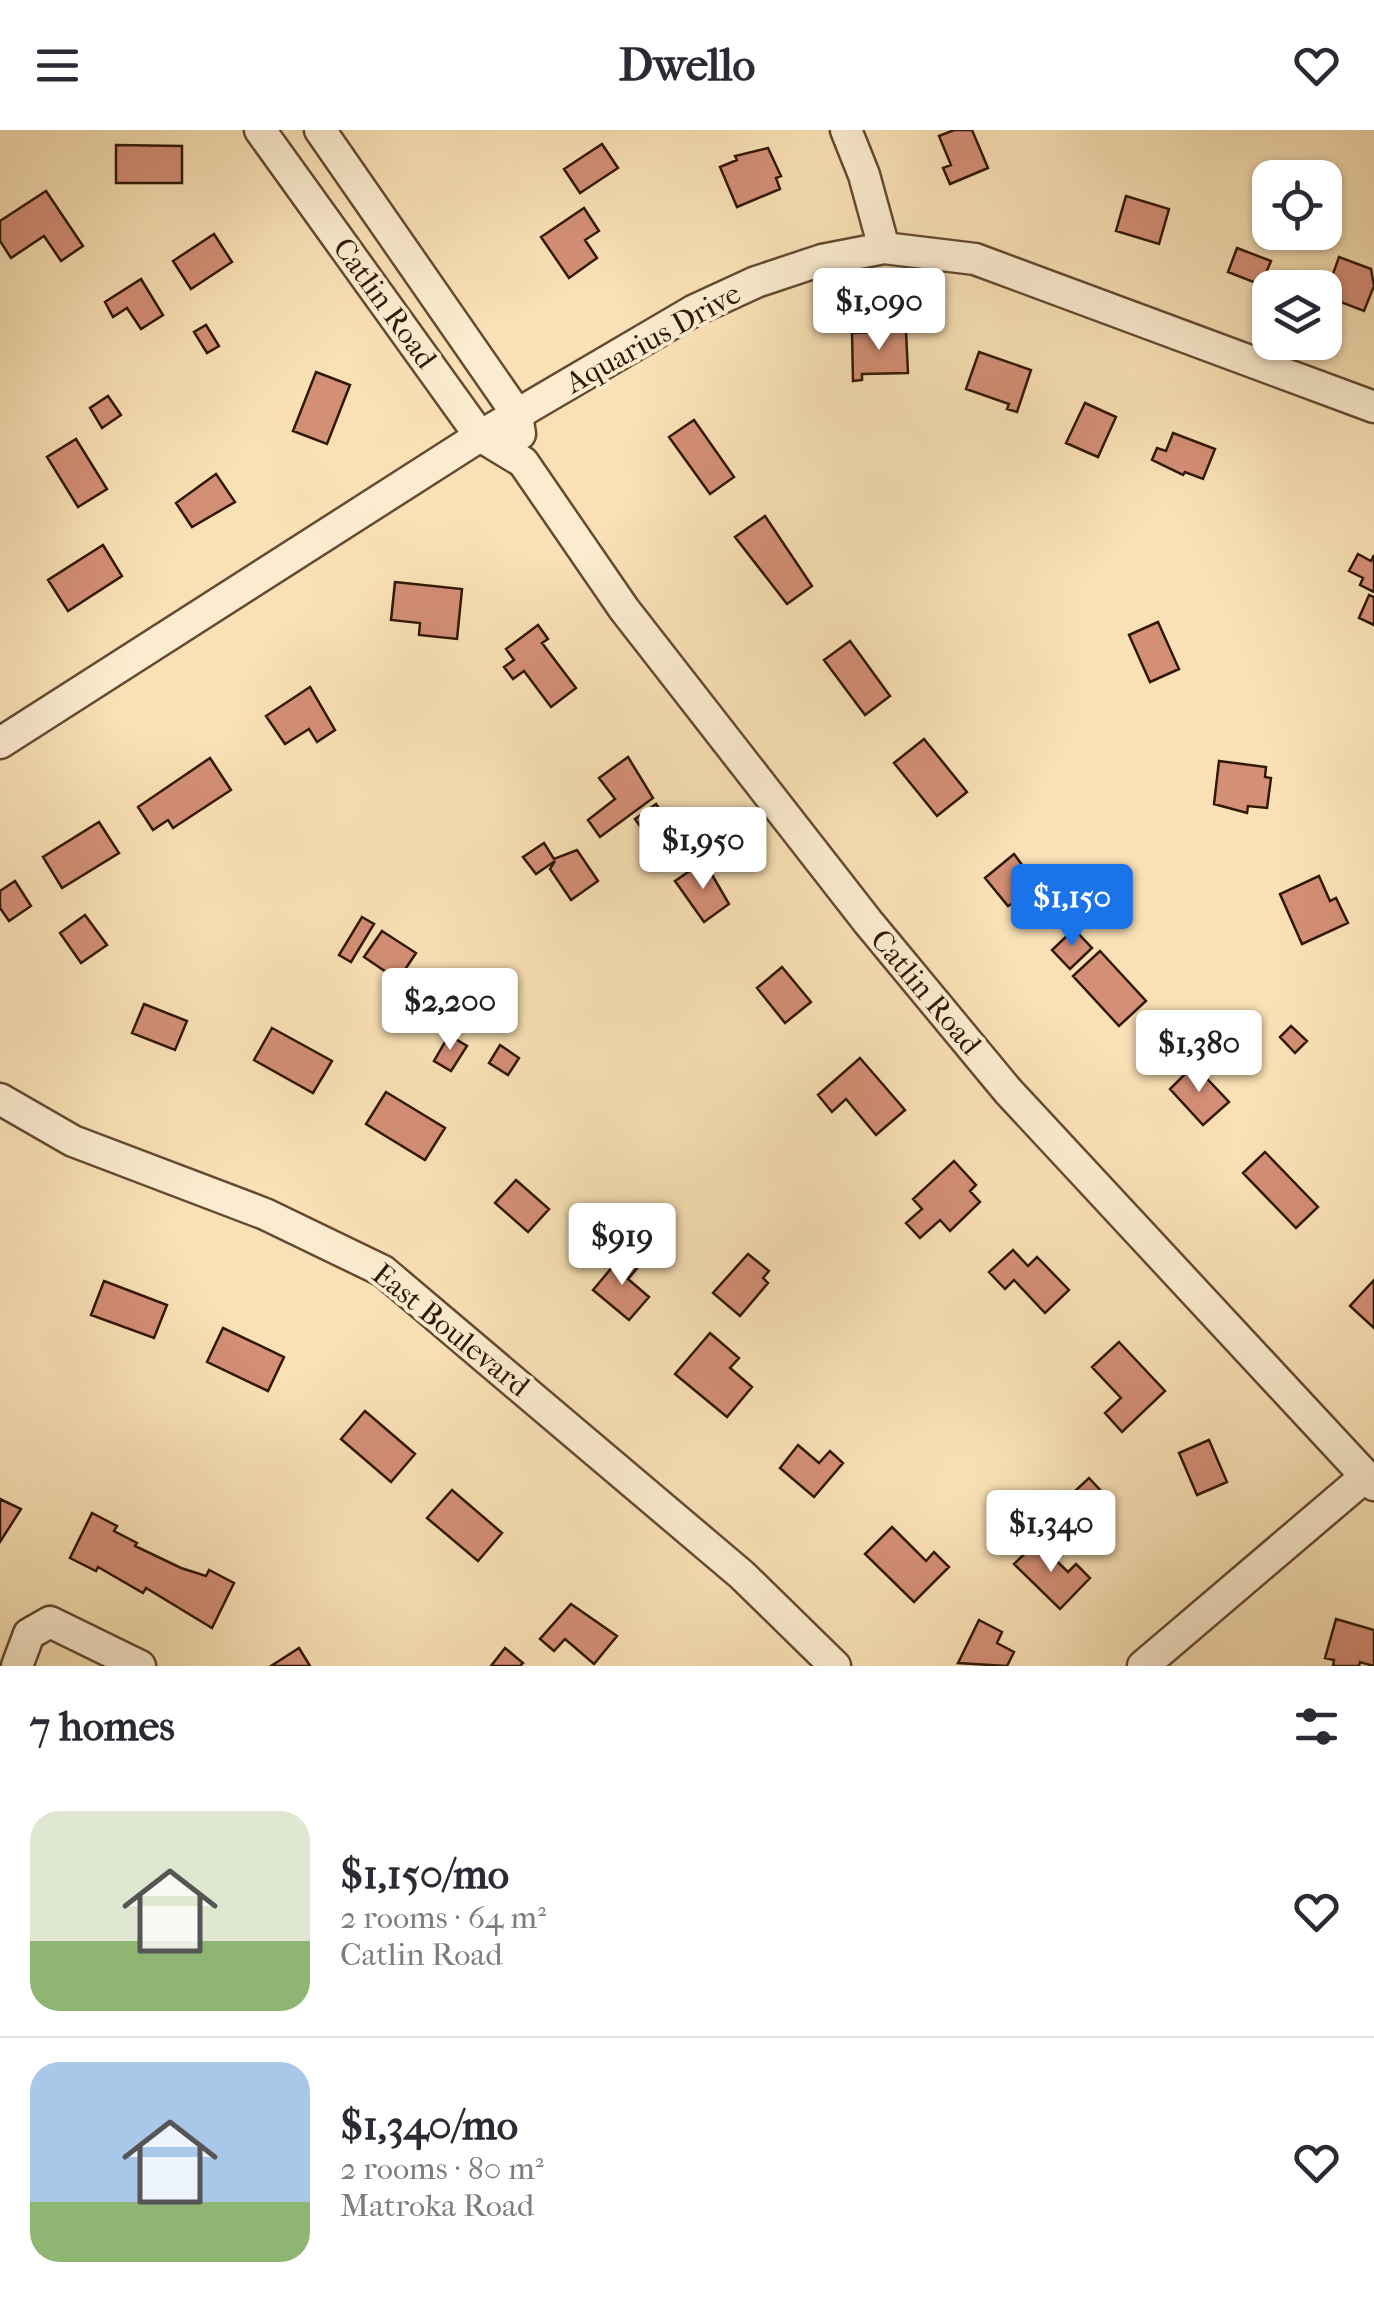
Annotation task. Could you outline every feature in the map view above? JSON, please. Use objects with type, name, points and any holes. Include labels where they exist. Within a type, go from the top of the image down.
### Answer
[{"type":"street","name":"Catlin Road","points":[[260,130],[480,436],[523,462],[624,609],[880,938],[1008,1091],[1370,1481]]},
{"type":"street","name":"Catlin Road","points":[[320,130],[518,414],[523,462]]},
{"type":"street","points":[[846,130],[864,175],[884,248]]},
{"type":"street","name":"Aquarius Drive","points":[[0,743],[480,436],[693,311],[756,282],[822,260],[884,248],[975,259],[1374,407]]},
{"type":"street","name":"East Boulevard","points":[[0,1099],[73,1141],[264,1214],[383,1271],[742,1574],[835,1666]]},
{"type":"street","points":[[1143,1666],[1370,1481]]},
{"type":"street","points":[[17,1666],[30,1634],[50,1622],[140,1666]]},
{"type":"building","points":[[954,130],[972,130],[988,168],[950,184],[943,168],[951,165],[939,136]]},
{"type":"building","points":[[602,144],[618,168],[580,193],[564,169]]},
{"type":"building","points":[[116,145],[182,146],[182,183],[116,183]]},
{"type":"building","points":[[768,148],[781,176],[776,178],[780,189],[737,207],[720,167],[737,160],[735,156]]},
{"type":"building","points":[[46,191],[83,246],[61,261],[44,236],[11,258],[0,241],[0,221]]},
{"type":"building","points":[[1126,196],[1169,209],[1159,244],[1116,231]]},
{"type":"building","points":[[584,208],[599,231],[585,240],[597,258],[569,278],[541,237]]},
{"type":"building","points":[[214,234],[232,262],[191,289],[173,261]]},
{"type":"building","points":[[1237,248],[1271,261],[1267,270],[1252,270],[1252,281],[1228,272]]},
{"type":"building","points":[[1339,257],[1371,269],[1374,286],[1364,311],[1342,303],[1342,270],[1334,270]]},
{"type":"building","points":[[141,279],[163,315],[141,329],[127,308],[113,317],[105,302]]},
{"type":"building","points":[[206,325],[219,346],[207,353],[194,332]]},
{"type":"building","points":[[906,331],[908,373],[862,374],[862,380],[853,381],[852,333]]},
{"type":"building","points":[[979,352],[1031,370],[1017,412],[1007,409],[1009,404],[966,389]]},
{"type":"building","points":[[316,372],[350,385],[327,444],[293,431]]},
{"type":"building","points":[[108,396],[121,415],[102,428],[90,408]]},
{"type":"building","points":[[1085,403],[1116,417],[1098,457],[1066,443]]},
{"type":"building","points":[[694,420],[734,477],[710,494],[669,437]]},
{"type":"building","points":[[1173,433],[1215,449],[1203,479],[1185,472],[1183,475],[1152,460],[1157,448],[1166,451]]},
{"type":"building","points":[[76,439],[107,489],[78,507],[47,457]]},
{"type":"building","points":[[216,474],[235,502],[192,527],[176,503]]},
{"type":"building","points":[[765,516],[812,586],[787,604],[735,537]]},
{"type":"building","points":[[103,545],[122,576],[68,611],[48,580]]},
{"type":"building","points":[[1358,554],[1371,561],[1374,555],[1374,592],[1360,585],[1363,578],[1349,571]]},
{"type":"building","points":[[395,582],[462,589],[457,639],[419,635],[420,623],[391,620]]},
{"type":"building","points":[[1369,595],[1374,597],[1374,625],[1359,618]]},
{"type":"building","points":[[1158,622],[1179,669],[1150,682],[1129,635]]},
{"type":"building","points":[[538,625],[548,639],[542,643],[576,688],[551,707],[524,671],[513,679],[504,667],[514,660],[506,649]]},
{"type":"building","points":[[850,641],[890,696],[865,715],[824,660]]},
{"type":"building","points":[[310,687],[335,730],[317,742],[309,729],[285,744],[266,716]]},
{"type":"building","points":[[924,739],[967,792],[937,816],[894,763]]},
{"type":"building","points":[[628,757],[653,798],[600,837],[588,820],[615,799],[599,778]]},
{"type":"building","points":[[210,758],[231,790],[173,828],[168,820],[153,830],[138,807]]},
{"type":"building","points":[[1219,761],[1266,767],[1265,777],[1271,778],[1267,808],[1248,806],[1247,813],[1214,804]]},
{"type":"building","points":[[656,804],[673,829],[652,843],[635,819]]},
{"type":"building","points":[[99,822],[119,853],[62,888],[43,857]]},
{"type":"building","points":[[544,843],[554,859],[577,850],[598,881],[571,900],[550,869],[555,861],[536,874],[523,857]]},
{"type":"building","points":[[1014,854],[1044,895],[1022,914],[1013,903],[1008,906],[985,878]]},
{"type":"building","points":[[704,861],[729,904],[704,922],[675,881]]},
{"type":"building","points":[[1319,876],[1330,901],[1336,898],[1348,923],[1302,944],[1280,894]]},
{"type":"building","points":[[15,881],[31,906],[9,921],[0,908],[0,891]]},
{"type":"building","points":[[85,915],[107,945],[81,963],[60,933]]},
{"type":"building","points":[[362,917],[374,924],[351,962],[339,955]]},
{"type":"building","points":[[1074,929],[1092,948],[1070,969],[1052,950]]},
{"type":"building","points":[[382,931],[416,953],[398,980],[364,957]]},
{"type":"building","points":[[1100,951],[1146,1001],[1119,1026],[1073,976]]},
{"type":"building","points":[[782,967],[811,1002],[785,1023],[757,988]]},
{"type":"building","points":[[144,1004],[187,1021],[175,1050],[132,1033]]},
{"type":"building","points":[[1291,1026],[1307,1041],[1295,1053],[1280,1037]]},
{"type":"building","points":[[272,1028],[332,1061],[313,1093],[254,1060]]},
{"type":"building","points":[[449,1035],[467,1046],[451,1071],[434,1061]]},
{"type":"building","points":[[500,1045],[519,1058],[508,1075],[489,1063]]},
{"type":"building","points":[[860,1058],[905,1110],[876,1135],[846,1099],[832,1112],[818,1095]]},
{"type":"building","points":[[1194,1065],[1229,1102],[1203,1125],[1170,1089]]},
{"type":"building","points":[[386,1092],[445,1128],[425,1160],[366,1124]]},
{"type":"building","points":[[1265,1152],[1318,1207],[1296,1228],[1243,1173]]},
{"type":"building","points":[[954,1161],[976,1185],[970,1191],[980,1202],[950,1231],[940,1220],[920,1238],[906,1223],[922,1209],[913,1199]]},
{"type":"building","points":[[516,1180],[549,1209],[528,1232],[495,1203]]},
{"type":"building","points":[[620,1215],[633,1224],[618,1244],[606,1235]]},
{"type":"building","points":[[1013,1250],[1028,1266],[1037,1257],[1069,1290],[1045,1313],[1014,1280],[1005,1289],[989,1272]]},
{"type":"building","points":[[624,1253],[639,1266],[628,1279],[649,1297],[629,1320],[593,1290]]},
{"type":"building","points":[[748,1254],[769,1271],[763,1278],[768,1283],[740,1316],[713,1293]]},
{"type":"building","points":[[1374,1280],[1374,1328],[1350,1306]]},
{"type":"building","points":[[104,1281],[167,1305],[154,1338],[91,1315]]},
{"type":"building","points":[[223,1328],[284,1357],[268,1391],[207,1362]]},
{"type":"building","points":[[710,1333],[739,1358],[730,1368],[752,1387],[727,1417],[675,1374]]},
{"type":"building","points":[[1119,1342],[1165,1391],[1122,1432],[1105,1413],[1121,1398],[1092,1367]]},
{"type":"building","points":[[365,1411],[415,1454],[391,1482],[341,1439]]},
{"type":"building","points":[[1209,1440],[1227,1482],[1197,1495],[1179,1453]]},
{"type":"building","points":[[798,1445],[819,1463],[830,1451],[843,1463],[814,1497],[780,1468]]},
{"type":"building","points":[[1089,1478],[1101,1491],[1073,1518],[1061,1504]]},
{"type":"building","points":[[452,1490],[502,1533],[478,1561],[427,1518]]},
{"type":"building","points":[[0,1499],[21,1509],[0,1542]]},
{"type":"building","points":[[92,1513],[117,1526],[114,1531],[137,1543],[135,1546],[181,1568],[206,1576],[209,1570],[234,1583],[212,1628],[146,1588],[143,1593],[98,1567],[96,1571],[70,1558]]},
{"type":"building","points":[[892,1527],[926,1561],[934,1552],[949,1567],[914,1602],[865,1554]]},
{"type":"building","points":[[1037,1542],[1068,1572],[1076,1564],[1090,1578],[1060,1609],[1014,1564]]},
{"type":"building","points":[[571,1604],[617,1636],[594,1664],[565,1639],[554,1651],[540,1639]]},
{"type":"building","points":[[1336,1619],[1374,1630],[1374,1666],[1360,1662],[1359,1666],[1333,1666],[1334,1660],[1325,1658]]},
{"type":"building","points":[[979,1620],[1002,1632],[997,1643],[1014,1652],[1007,1666],[958,1663]]},
{"type":"building","points":[[299,1648],[310,1666],[271,1666]]},
{"type":"building","points":[[505,1648],[523,1663],[520,1666],[491,1666]]}]
